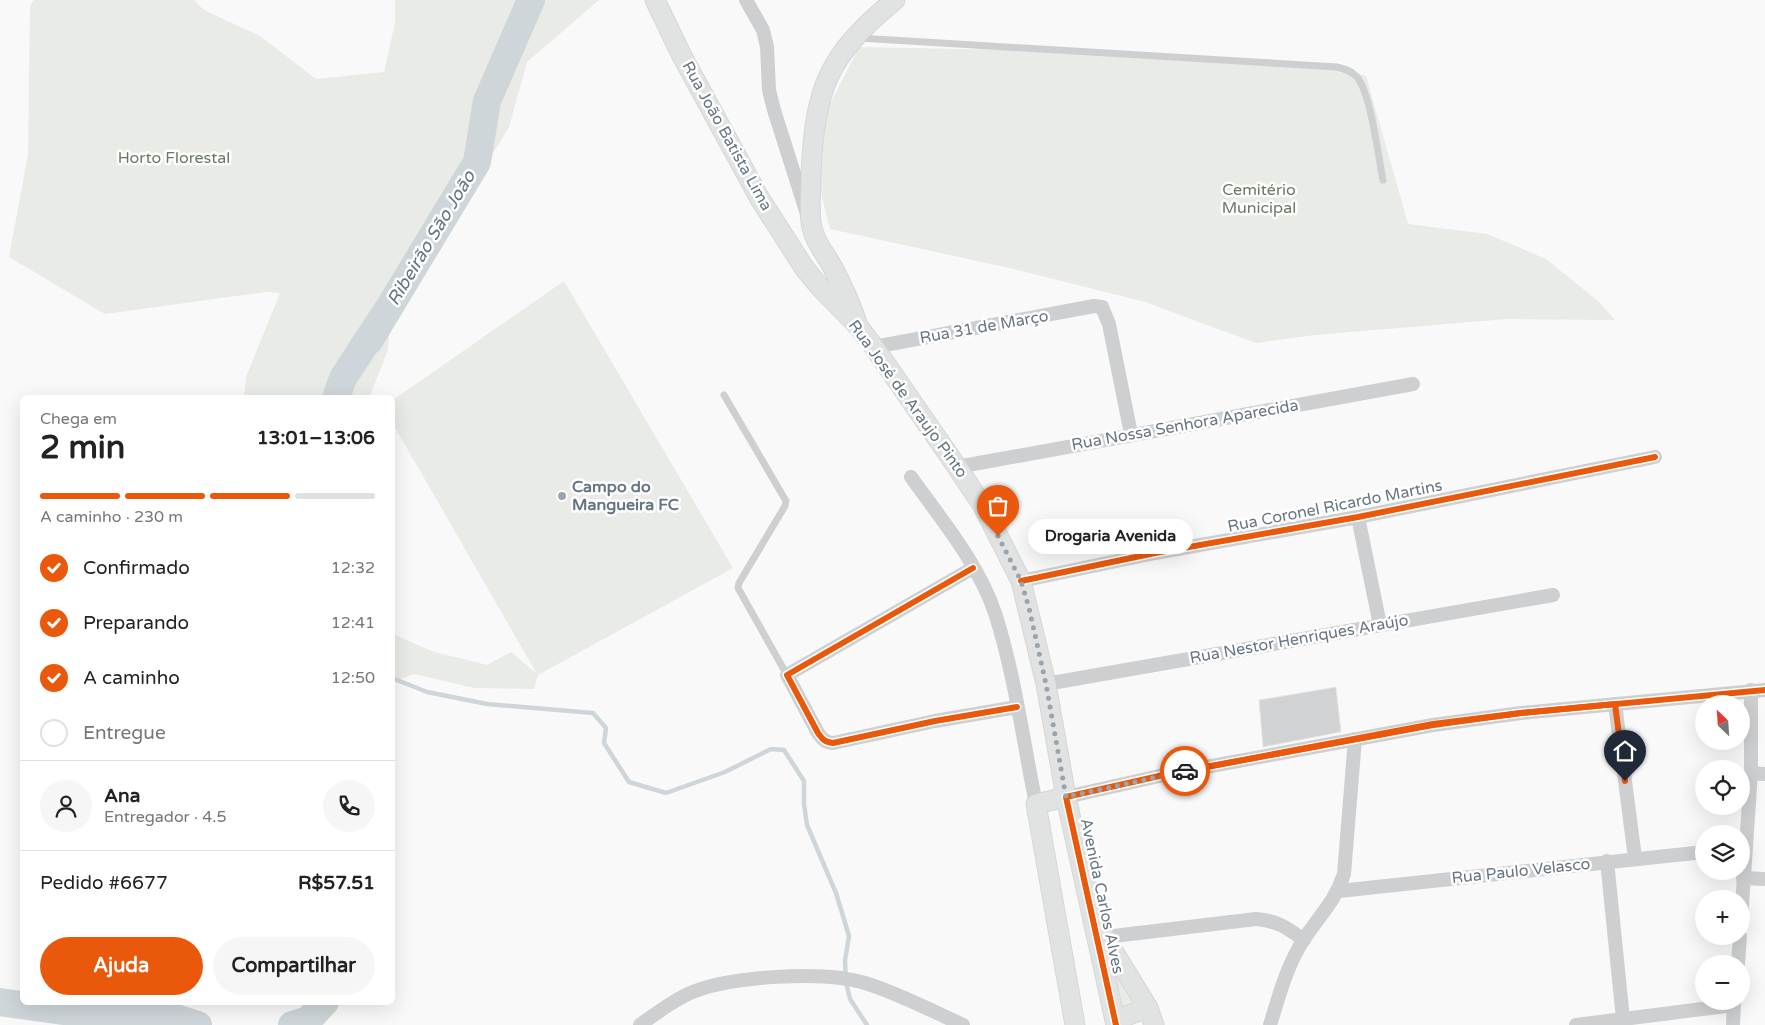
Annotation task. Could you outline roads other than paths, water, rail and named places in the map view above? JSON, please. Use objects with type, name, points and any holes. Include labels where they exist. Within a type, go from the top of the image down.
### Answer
[{"type":"main road","name":"Rua João Batista Lima","points":[[655,0],[682,56],[760,199],[805,269]]},
{"type":"main road","points":[[858,326],[845,291],[812,231],[810,195],[817,110],[825,82],[838,58],[854,37],[895,0]]},
{"type":"main road","name":"Rua José de Araujo Pinto","points":[[805,269],[858,326],[874,347],[983,506],[1021,581],[1046,684],[1066,797]]},
{"type":"main road","points":[[1066,797],[1036,804],[1075,1025]]},
{"type":"main road","name":"Avenida Carlos Alves","points":[[1066,797],[1115,1022]]},
{"type":"main road","points":[[1092,916],[1151,1016],[1115,1022]]},
{"type":"street","points":[[746,0],[763,30],[767,47],[770,90],[774,110],[812,231]]},
{"type":"street","name":"Rua 31 de Março","points":[[874,347],[1094,306],[1102,307],[1109,324],[1131,434]]},
{"type":"street","name":"Rua Nossa Senhora Aparecida","points":[[957,467],[1414,384]]},
{"type":"street","name":"Rua Coronel Ricardo Martins","points":[[1021,581],[1155,553],[1358,517],[1655,457]]},
{"type":"street","points":[[911,477],[973,568],[995,613],[1017,708],[1036,804]]},
{"type":"street","points":[[1358,517],[1380,624]]},
{"type":"street","points":[[973,568],[787,675],[818,733],[823,740],[833,743],[935,721],[1017,708]]},
{"type":"street","name":"Rua Nestor Henriques Araújo","points":[[1046,684],[1552,595]]},
{"type":"street","points":[[1066,797],[1168,774],[1480,718],[1758,690],[1745,825]]},
{"type":"street","points":[[1615,704],[1635,858]]},
{"type":"street","points":[[1270,1025],[1285,978],[1304,940],[1339,891],[1344,874],[1355,739]]},
{"type":"street","points":[[1751,773],[1765,774]]},
{"type":"street","name":"Rua Paulo Velasco","points":[[1339,891],[1695,853]]},
{"type":"street","points":[[1608,861],[1623,1019]]},
{"type":"street","points":[[1750,879],[1765,880]]},
{"type":"street","points":[[1105,937],[1256,919],[1271,920],[1281,924],[1304,940]]},
{"type":"street","points":[[640,1025],[688,994],[716,984],[794,976],[832,976],[865,983],[964,1025]]},
{"type":"street","points":[[1576,1025],[1695,1009]]},
{"type":"street","points":[[1733,1025],[1734,1010]]},
{"type":"lane","points":[[854,37],[1337,66],[1348,70],[1362,84],[1383,180]]},
{"type":"lane","points":[[724,395],[786,501],[785,506],[739,583],[738,588],[787,675]]},
{"type":"waterway","name":"Ribeirão São João","points":[[337,395],[343,378],[388,309],[369,341],[477,162],[487,101],[531,0]]},
{"type":"waterway","points":[[395,679],[427,692],[487,704],[593,713],[606,728],[604,743],[629,782],[666,793],[725,772],[771,749],[784,750],[804,781],[804,804],[807,825],[836,893],[849,936],[845,960],[846,982],[850,999],[867,1025]]},
{"type":"waterway","points":[[0,1002],[20,1005]]},
{"type":"waterway","points":[[21,1005],[63,1011],[141,1011],[198,1025]]},
{"type":"waterway","points":[[292,1025],[308,1020],[322,1005]]},
{"type":"place","name":"Campo do Mangueira FC","points":[[562,496]]},
{"type":"place","name":"Drogaria Avenida","points":[[998,536]]},
{"type":"park label","name":"Horto Florestal","points":[[174,158]]},
{"type":"park label","name":"Cemitério Municipal","points":[[1259,199]]}]
